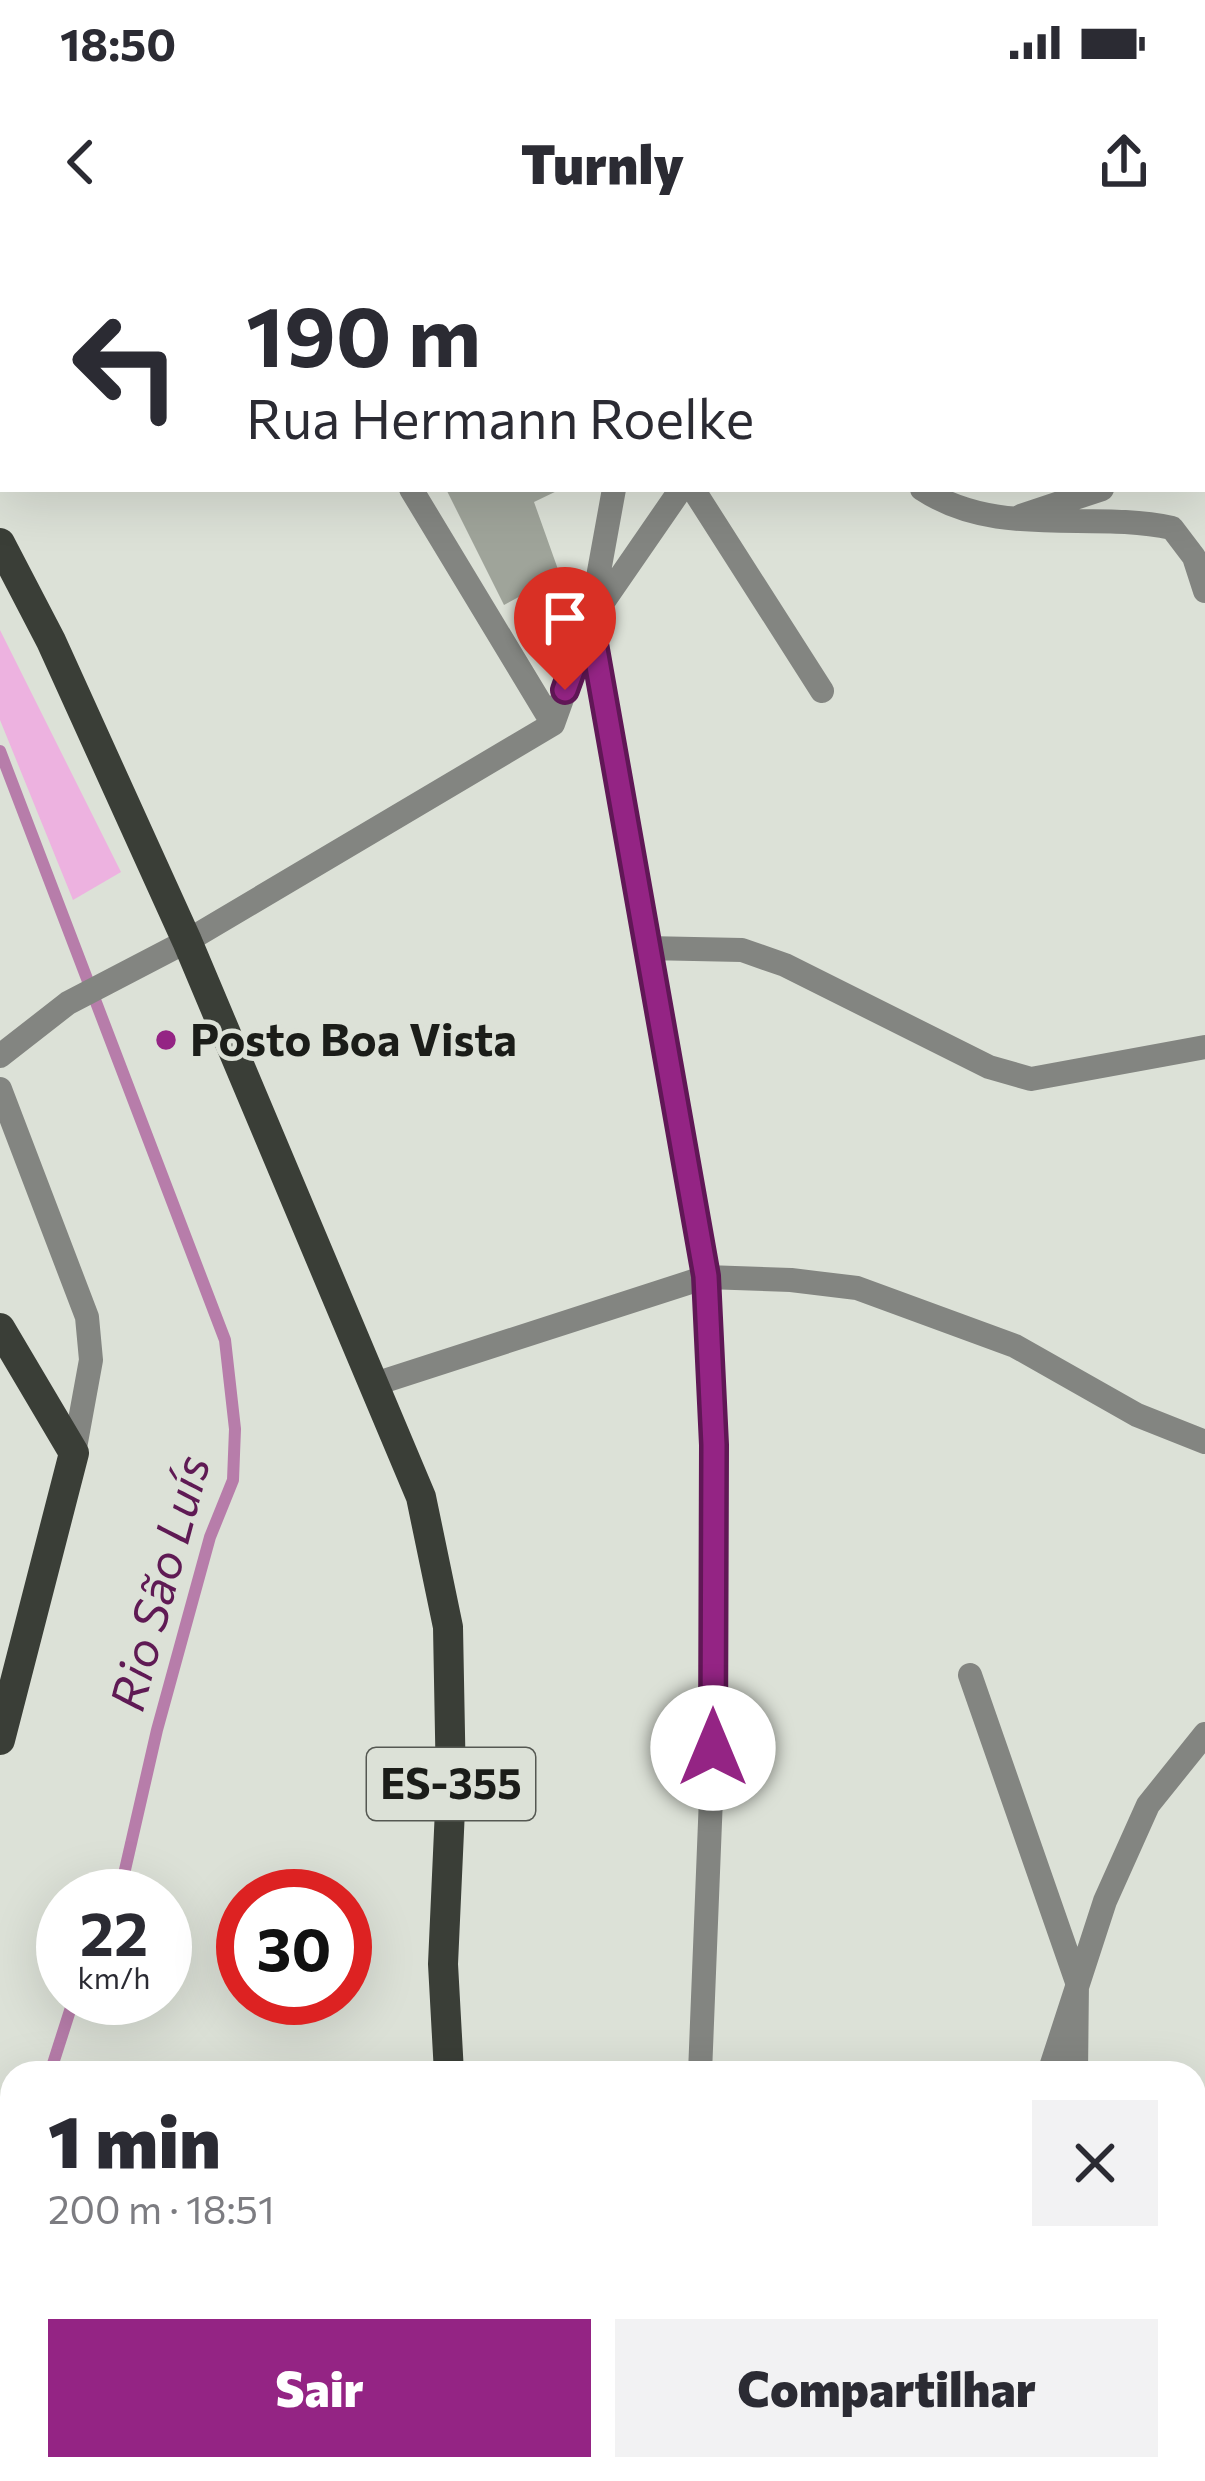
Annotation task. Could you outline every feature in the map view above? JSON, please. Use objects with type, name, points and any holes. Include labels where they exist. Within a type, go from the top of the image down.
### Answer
[{"type":"main road","name":"ES-355","points":[[0,543],[188,941],[421,1497],[448,1627],[451,1786],[443,1964],[448,2061]]},
{"type":"main road","points":[[0,1328],[74,1453],[0,1740]]},
{"type":"street","points":[[413,492],[553,724]]},
{"type":"street","points":[[0,1055],[68,1003],[188,941],[553,724],[590,621],[613,492]]},
{"type":"street","points":[[679,492],[590,621],[706,1276],[714,1445],[713,1748],[700,2061]]},
{"type":"street","points":[[695,492],[822,691]]},
{"type":"street","points":[[928,492],[963,508],[1013,519],[1142,521],[1172,528],[1194,557],[1205,591]]},
{"type":"street","points":[[1013,519],[1093,492]]},
{"type":"street","points":[[646,949],[742,950],[785,965],[989,1067],[1031,1079],[1205,1047]]},
{"type":"street","points":[[0,1089],[87,1317],[91,1360],[74,1453]]},
{"type":"street","points":[[375,1384],[706,1276],[857,1288],[1015,1346],[1137,1415],[1205,1442]]},
{"type":"street","points":[[970,1675],[1077,1982],[1076,2061]]},
{"type":"street","points":[[1052,2061],[1105,1901],[1148,1805],[1205,1734]]},
{"type":"shaded area","points":[[0,630],[121,872],[73,900],[0,720]]},
{"type":"building","points":[[448,492],[555,492],[534,502],[560,575],[504,605]]},
{"type":"waterway","name":"Rio São Luís","points":[[0,751],[225,1340],[235,1429],[233,1480],[210,1537],[125,1869]]},
{"type":"waterway","name":"Rio São Luís","points":[[54,2061],[65,2025]]},
{"type":"place","name":"Posto Boa Vista","points":[[166,1040]]},
{"type":"route","points":[[565,690],[590,621],[706,1276],[714,1445],[713,1748]]}]
